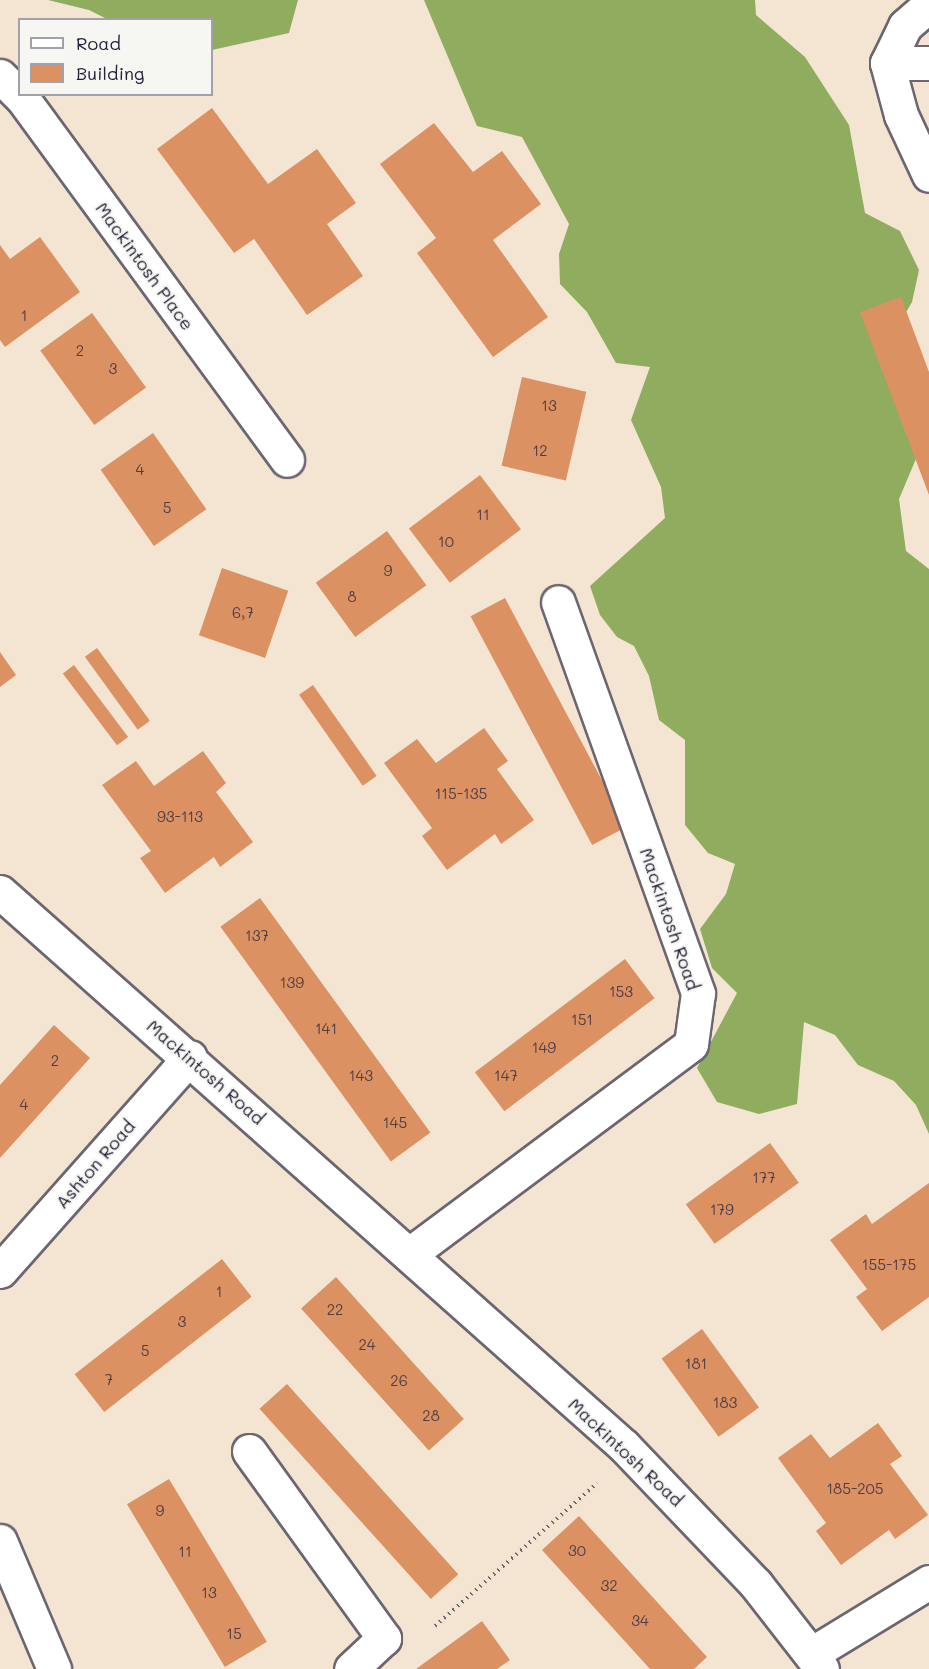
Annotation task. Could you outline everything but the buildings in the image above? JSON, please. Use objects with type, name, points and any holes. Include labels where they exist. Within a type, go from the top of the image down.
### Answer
[{"type":"street","points":[[929,5],[905,26],[887,63],[901,115],[929,175]]},
{"type":"street","points":[[887,63],[929,63]]},
{"type":"street","name":"Mackintosh Place","points":[[0,76],[18,94]]},
{"type":"street","name":"Mackintosh Place","points":[[20,96],[287,460]]},
{"type":"street","name":"Mackintosh Road","points":[[411,1254],[691,1044],[698,993],[558,602]]},
{"type":"street","name":"Mackintosh Road","points":[[0,892],[190,1057],[632,1454],[755,1583],[816,1662]]},
{"type":"street","name":"Ashton Road","points":[[0,1272],[190,1057]]},
{"type":"street","points":[[249,1451],[384,1638],[351,1669]]},
{"type":"street","points":[[0,1541],[54,1669]]},
{"type":"street","points":[[816,1662],[929,1582]]},
{"type":"path","points":[[435,1626],[597,1483]]},
{"type":"green space","points":[[48,0],[298,0],[289,33],[213,50],[213,18],[105,18],[89,10]]},
{"type":"green space","points":[[424,0],[755,0],[756,15],[805,57],[849,125],[865,213],[900,231],[919,270],[912,302],[901,321],[929,388],[929,428],[899,499],[906,551],[929,569],[929,1134],[916,1105],[894,1081],[858,1065],[835,1035],[804,1022],[797,1104],[759,1114],[717,1102],[697,1068],[737,993],[712,968],[700,929],[726,894],[735,864],[708,853],[685,825],[685,740],[659,720],[649,676],[634,646],[617,637],[600,615],[590,586],[665,518],[661,487],[631,420],[650,367],[616,363],[587,312],[560,284],[559,254],[569,224],[522,137],[477,126]]}]
